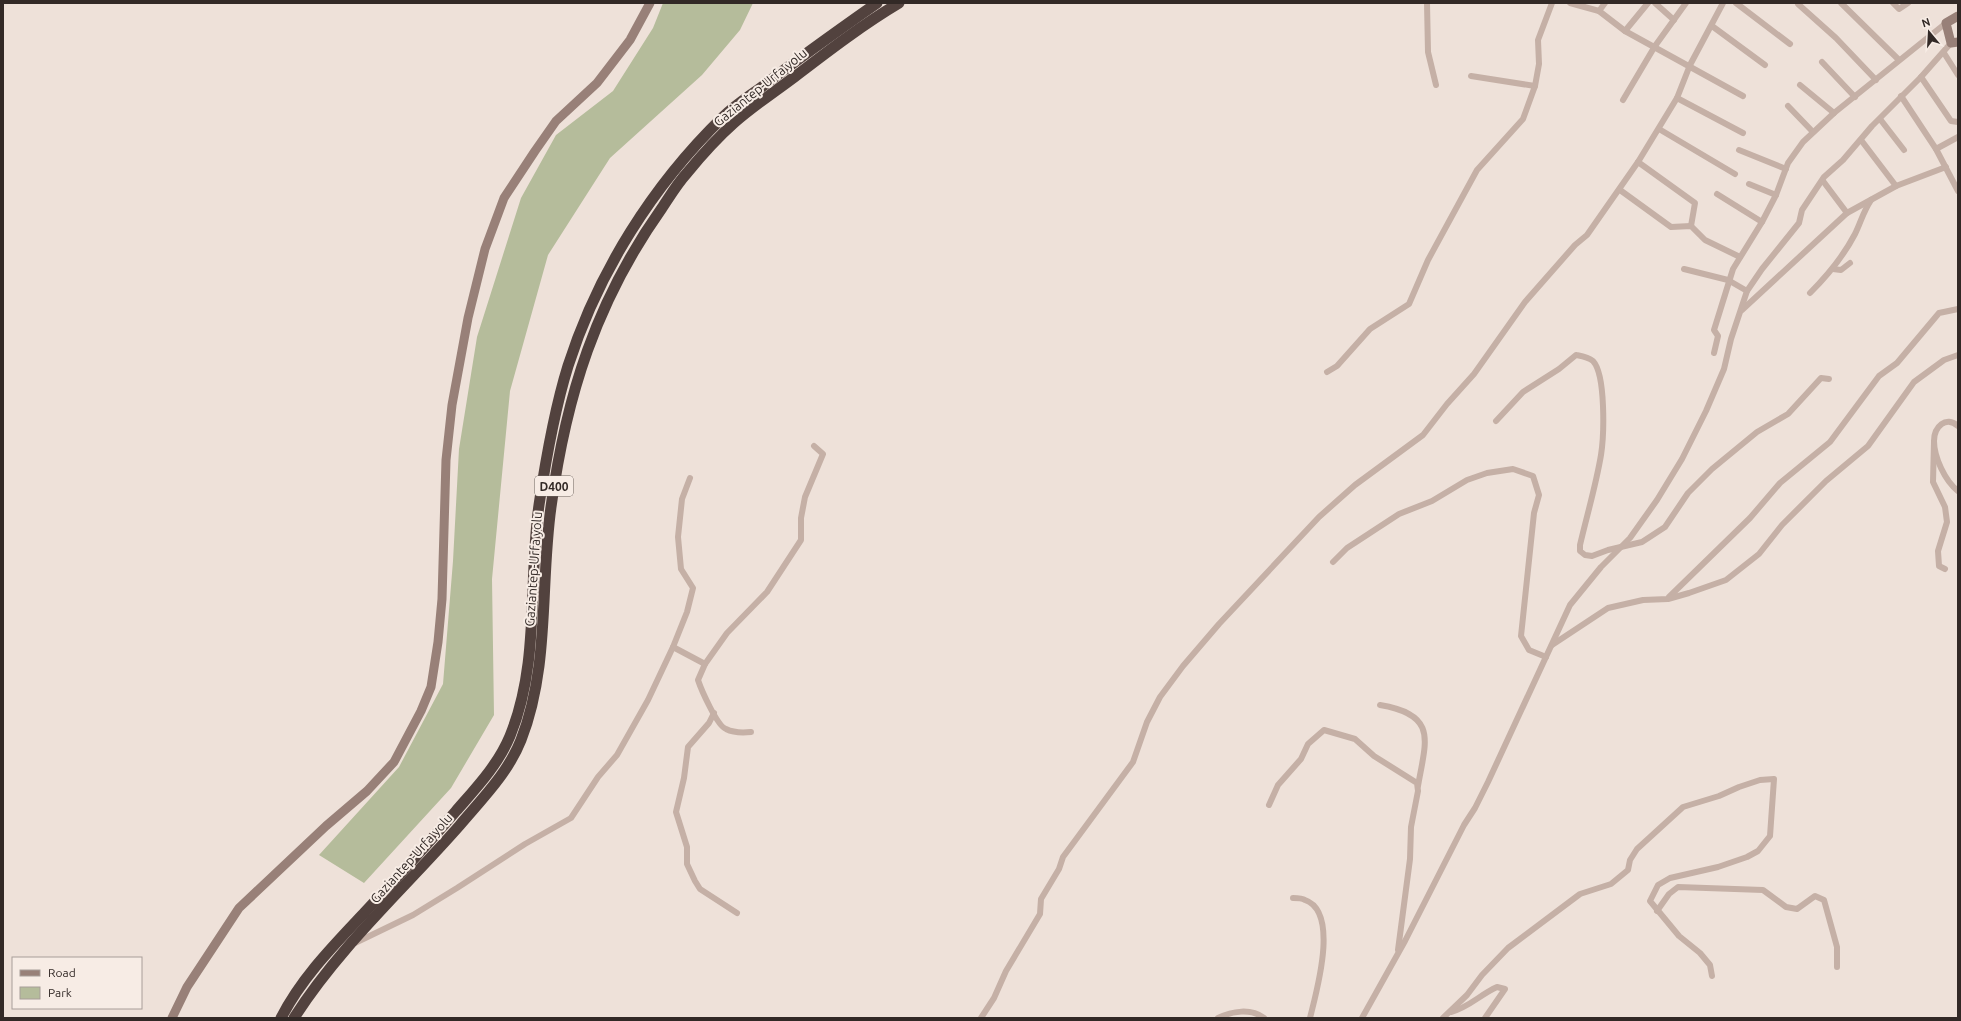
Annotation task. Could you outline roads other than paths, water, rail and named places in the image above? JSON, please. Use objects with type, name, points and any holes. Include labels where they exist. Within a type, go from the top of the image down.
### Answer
[{"type":"highway","name":"Gaziantep-Urfa yolu","points":[[281,1018],[302,984],[322,958],[425,847],[484,778],[500,756],[510,737],[527,675],[530,650],[539,508],[556,411],[568,366],[580,333],[595,298],[618,253],[633,228],[676,166],[725,115],[808,52],[877,3]]},
{"type":"highway","name":"Gaziantep-Urfa yolu","points":[[294,1018],[312,991],[350,945],[434,855],[494,786],[521,742],[530,714],[538,677],[551,510],[568,414],[580,369],[592,338],[625,265],[643,234],[685,174],[733,123],[815,61],[899,3]]},
{"type":"street","points":[[172,1018],[187,987],[239,908],[326,826],[372,786],[394,762],[421,711],[431,688],[438,642],[442,599],[446,460],[452,406],[468,318],[485,249],[504,198],[512,184],[556,121],[597,83],[630,40],[650,3]]},
{"type":"street","points":[[1427,3],[1428,52],[1436,85]]},
{"type":"street","points":[[1327,372],[1337,366],[1370,329],[1409,304],[1428,260],[1477,170],[1522,119],[1535,86],[1539,64],[1538,40],[1552,3]]},
{"type":"street","points":[[1570,3],[1599,11],[1625,31],[1690,65],[1743,96]]},
{"type":"street","points":[[1599,11],[1605,3]]},
{"type":"street","points":[[1625,31],[1648,3]]},
{"type":"street","points":[[1655,3],[1674,20]]},
{"type":"street","points":[[1623,100],[1655,46],[1686,3]]},
{"type":"street","points":[[1736,3],[1790,44]]},
{"type":"street","points":[[1841,3],[1899,60]]},
{"type":"street","points":[[1892,3],[1899,9],[1908,3]]},
{"type":"street","points":[[981,1018],[994,998],[1013,957],[1040,914],[1041,899],[1059,869],[1063,857],[1133,762],[1147,722],[1160,697],[1183,666],[1219,624],[1319,516],[1355,484],[1423,435],[1447,404],[1474,374],[1525,302],[1575,245],[1587,235],[1620,190],[1677,98],[1690,65],[1712,26],[1720,4]]},
{"type":"street","points":[[1798,4],[1836,38],[1876,80]]},
{"type":"street","points":[[1714,353],[1718,336],[1714,330],[1716,319],[1728,280],[1776,195],[1788,163],[1803,142],[1834,113],[1899,60],[1946,23],[1958,16]]},
{"type":"street","points":[[1362,1018],[1398,953],[1464,825],[1475,808],[1570,605],[1601,567],[1630,538],[1657,500],[1682,459],[1706,411],[1724,369],[1731,339],[1742,311],[1747,291],[1762,269],[1799,223],[1802,210],[1823,181],[1824,177],[1921,77],[1931,64],[1955,43],[1946,23]]},
{"type":"street","points":[[1712,26],[1765,65]]},
{"type":"street","points":[[1944,53],[1958,75]]},
{"type":"street","points":[[1822,62],[1855,97]]},
{"type":"street","points":[[1471,76],[1535,86]]},
{"type":"street","points":[[1921,77],[1951,121],[1958,122]]},
{"type":"street","points":[[1800,85],[1834,113]]},
{"type":"street","points":[[1901,96],[1936,149],[1958,191]]},
{"type":"street","points":[[1677,98],[1743,133]]},
{"type":"street","points":[[1788,106],[1813,132]]},
{"type":"street","points":[[1880,119],[1904,150]]},
{"type":"street","points":[[1659,129],[1735,174]]},
{"type":"street","points":[[1936,149],[1958,137]]},
{"type":"street","points":[[1861,140],[1896,186]]},
{"type":"street","points":[[1739,150],[1786,169]]},
{"type":"street","points":[[1638,162],[1695,203],[1691,226]]},
{"type":"street","points":[[1742,311],[1847,213],[1896,186],[1946,167]]},
{"type":"street","points":[[1823,181],[1847,213]]},
{"type":"street","points":[[1749,184],[1776,195]]},
{"type":"street","points":[[1620,190],[1671,227],[1691,226],[1705,240],[1740,257]]},
{"type":"street","points":[[1717,194],[1762,222]]},
{"type":"street","points":[[1810,293],[1832,269],[1855,233],[1862,212],[1871,199]]},
{"type":"street","points":[[1832,269],[1841,270],[1850,263]]},
{"type":"street","points":[[1684,269],[1728,280],[1747,291]]},
{"type":"street","points":[[1668,598],[1750,518],[1780,483],[1830,442],[1879,376],[1897,363],[1939,313],[1958,309]]},
{"type":"street","points":[[1496,421],[1523,392],[1559,369],[1576,355],[1593,361],[1601,375],[1602,453],[1580,545],[1580,551],[1585,555],[1592,556],[1622,546],[1642,542],[1665,526],[1688,493],[1712,469],[1757,432],[1788,414],[1821,378],[1829,379]]},
{"type":"street","points":[[1552,645],[1608,608],[1643,600],[1668,598],[1711,587],[1726,580],[1759,554],[1782,525],[1826,481],[1868,446],[1914,382],[1944,360],[1958,355]]},
{"type":"street","points":[[1944,569],[1940,566],[1938,558],[1947,522],[1945,507],[1933,482],[1934,442],[1935,434],[1940,424],[1947,421],[1958,426]]},
{"type":"street","points":[[1934,442],[1944,475],[1958,491]]},
{"type":"street","points":[[751,732],[738,733],[724,729],[714,713],[698,680],[705,664],[727,633],[767,592],[801,540],[801,518],[805,497],[823,454],[814,446]]},
{"type":"street","points":[[1333,562],[1347,548],[1399,514],[1432,501],[1467,480],[1513,469],[1533,476],[1540,495],[1534,513],[1521,636],[1529,650],[1546,657]]},
{"type":"street","points":[[350,945],[419,911],[525,844],[570,818],[598,777],[616,755],[648,700],[673,647],[687,612],[693,588],[681,569],[678,537],[682,499],[690,478]]},
{"type":"street","points":[[673,647],[705,664]]},
{"type":"street","points":[[1380,704],[1410,714],[1419,720],[1424,730],[1425,750],[1411,827],[1410,859],[1398,953]]},
{"type":"street","points":[[714,713],[709,723],[688,747],[684,778],[676,812],[687,847],[687,864],[697,885],[700,889],[737,912]]},
{"type":"street","points":[[1269,805],[1278,785],[1301,759],[1308,744],[1324,730],[1355,738],[1374,756],[1413,779],[1418,786]]},
{"type":"street","points":[[1443,1018],[1467,995],[1482,975],[1508,948],[1580,894],[1611,884],[1628,870],[1630,860],[1637,849],[1683,807],[1719,796],[1760,780],[1774,779],[1770,836],[1758,850],[1747,857],[1718,867],[1670,878],[1658,885],[1650,901],[1679,936],[1700,953],[1710,965],[1712,976]]},
{"type":"street","points":[[1657,911],[1669,894],[1678,888],[1763,890],[1786,907],[1797,909],[1815,896],[1824,900],[1837,947],[1836,967]]},
{"type":"street","points":[[1293,898],[1306,900],[1314,907],[1318,913],[1325,937],[1319,978],[1310,1018]]},
{"type":"street","points":[[1450,1012],[1460,1010],[1487,991],[1497,987],[1505,989],[1485,1018]]},
{"type":"street","points":[[1218,1018],[1243,1011],[1253,1012],[1264,1018]]}]
